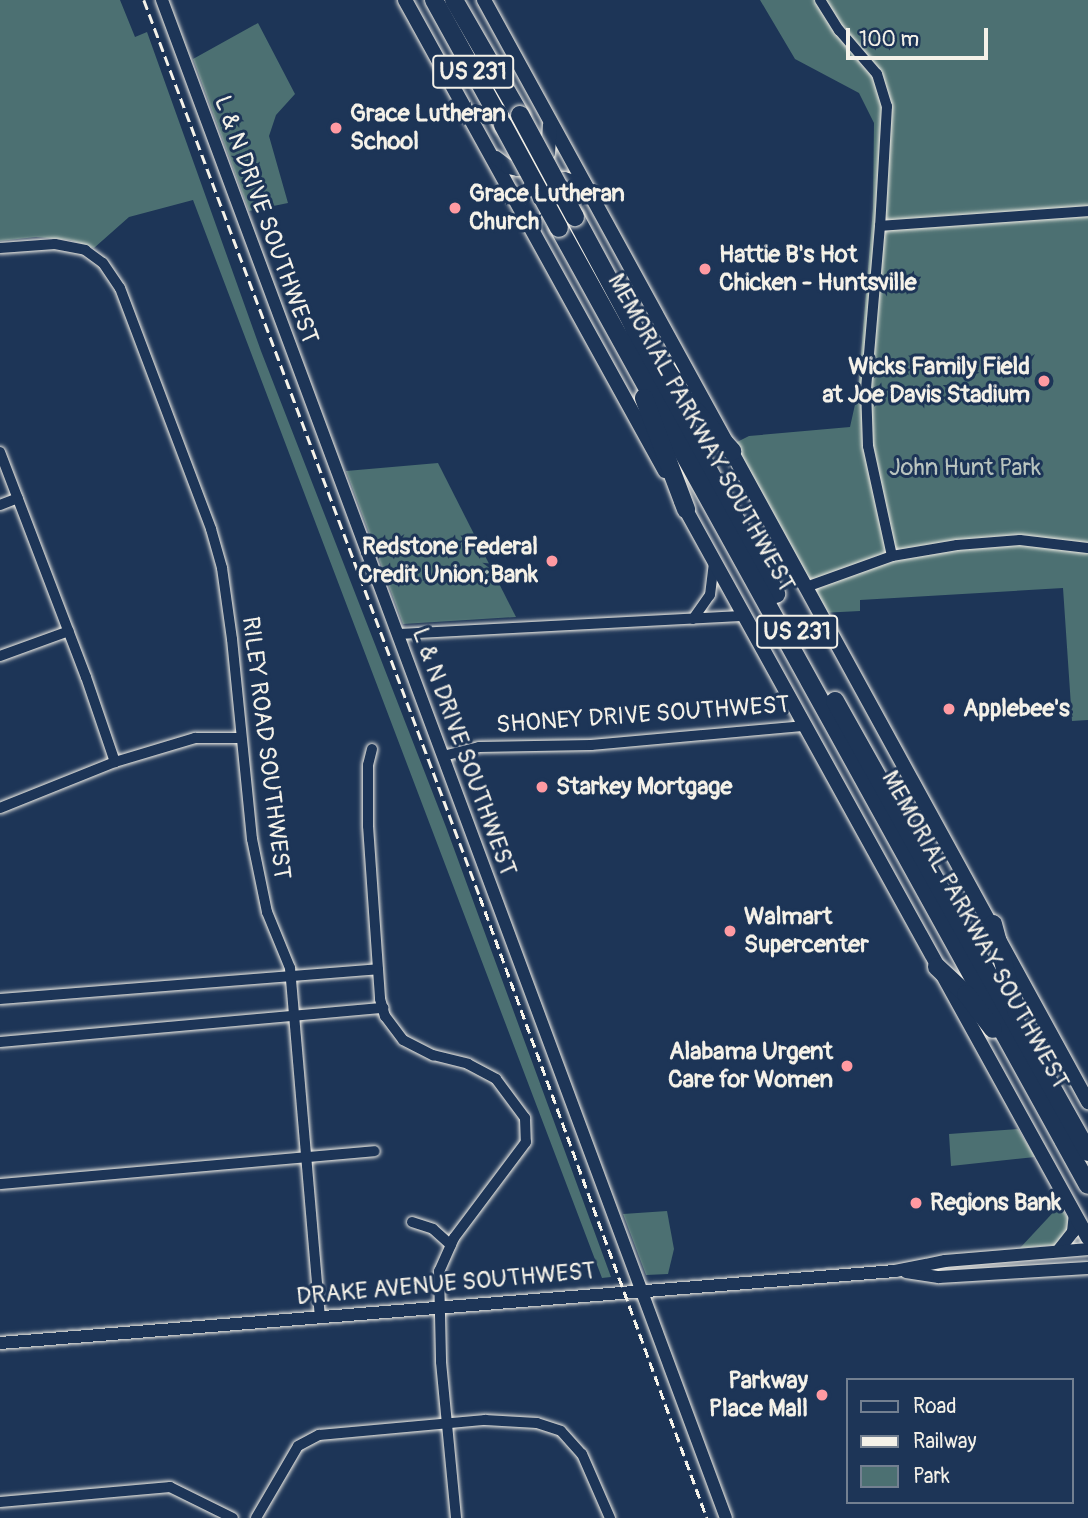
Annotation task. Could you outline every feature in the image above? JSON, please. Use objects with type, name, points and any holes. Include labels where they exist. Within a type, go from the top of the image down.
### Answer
[{"type":"highway","name":"MEMORIAL PARKWAY SOUTHWEST","points":[[432,0],[1088,1185]]},
{"type":"highway","name":"MEMORIAL PARKWAY SOUTHWEST","points":[[455,1],[631,320],[691,438],[993,987],[1028,1042],[1088,1152]]},
{"type":"highway","points":[[631,320],[684,398],[732,452]]},
{"type":"highway","points":[[636,367],[644,401],[686,509]]},
{"type":"highway","points":[[993,924],[1008,986],[1028,1042]]},
{"type":"highway","points":[[937,967],[966,994],[1028,1073]]},
{"type":"main road","points":[[405,0],[937,967],[1081,1217],[1088,1238]]},
{"type":"main road","points":[[484,0],[993,924],[1088,1102]]},
{"type":"main road","points":[[492,156],[508,167],[518,169],[539,161],[548,153],[551,142],[549,119]]},
{"type":"main road","points":[[535,233],[532,207],[541,188],[564,179],[586,186]]},
{"type":"street","name":"L & N DRIVE SOUTHWEST","points":[[162,0],[726,1518]]},
{"type":"street","points":[[820,0],[839,30],[877,74],[887,106],[866,389],[868,446],[892,556]]},
{"type":"street","points":[[880,226],[1088,211]]},
{"type":"street","name":"RILEY ROAD SOUTHWEST","points":[[0,248],[55,244],[85,250],[103,263],[115,282],[144,349],[211,529],[222,568],[259,877],[267,912],[280,937],[291,976],[320,1316]]},
{"type":"street","points":[[0,452],[69,631],[115,762]]},
{"type":"street","points":[[0,505],[18,498]]},
{"type":"street","points":[[807,587],[892,556],[957,545],[1020,540],[1088,548]]},
{"type":"street","points":[[693,619],[710,595],[714,560]]},
{"type":"street","points":[[399,634],[527,625],[746,616]]},
{"type":"street","points":[[0,656],[69,631]]},
{"type":"street","name":"SHONEY DRIVE SOUTHWEST","points":[[443,756],[479,747],[591,745],[805,726]]},
{"type":"street","points":[[0,808],[115,762],[195,738],[242,738]]},
{"type":"street","points":[[372,749],[368,765],[368,826],[383,1007],[403,1040],[433,1055],[468,1064],[496,1079],[526,1118],[526,1142],[451,1245],[439,1271],[446,1423],[456,1518]]},
{"type":"street","points":[[0,999],[378,969]]},
{"type":"street","points":[[0,1042],[383,1007]]},
{"type":"street","points":[[0,1184],[375,1151]]},
{"type":"street","points":[[1058,1251],[1081,1217]]},
{"type":"street","points":[[412,1222],[433,1229],[451,1245]]},
{"type":"street","name":"DRAKE AVENUE SOUTHWEST","points":[[0,1343],[895,1270],[958,1260],[1088,1249]]},
{"type":"street","points":[[947,1277],[951,1263],[958,1260]]},
{"type":"street","name":"DRAKE AVENUE SOUTHWEST","points":[[895,1270],[947,1277],[1088,1268]]},
{"type":"street","points":[[256,1518],[298,1446],[319,1435],[485,1420],[537,1423],[561,1431],[582,1454],[610,1518]]},
{"type":"street","points":[[0,1502],[170,1487],[233,1518]]},
{"type":"green space","points":[[0,0],[120,0],[135,37],[147,32],[261,351],[446,827],[611,1277],[602,1278],[193,200],[129,217],[94,248],[70,240],[36,237],[0,241]]},
{"type":"green space","name":"John Hunt Park","points":[[760,0],[1088,0],[1088,720],[1072,721],[1063,588],[860,600],[860,611],[821,613],[729,446],[749,436],[850,427],[858,391],[873,208],[874,123],[859,93],[795,59]]},
{"type":"green space","points":[[258,23],[295,94],[276,115],[269,136],[288,203],[249,211],[193,59]]},
{"type":"green space","points":[[438,463],[516,617],[403,624],[346,471]]},
{"type":"green space","points":[[1018,1129],[1035,1157],[951,1166],[949,1134]]},
{"type":"green space","points":[[1060,1205],[1068,1218],[1067,1235],[1055,1245],[1020,1248]]},
{"type":"green space","points":[[667,1211],[674,1249],[668,1274],[646,1275],[623,1214]]},
{"type":"railway","points":[[144,0],[480,897],[707,1518]]},
{"type":"place","name":"Grace Lutheran School","points":[[336,128]]},
{"type":"place","name":"Grace Lutheran Church","points":[[455,208]]},
{"type":"place","name":"Hattie B's Hot Chicken - Huntsville","points":[[705,269]]},
{"type":"place","name":"Wicks Family Field at Joe Davis Stadium","points":[[1044,381]]},
{"type":"place","name":"Redstone Federal Credit Union;Bank","points":[[552,561]]},
{"type":"place","name":"Applebee's","points":[[949,709]]},
{"type":"place","name":"Starkey Mortgage","points":[[542,787]]},
{"type":"place","name":"Walmart Supercenter","points":[[730,931]]},
{"type":"place","name":"Alabama Urgent Care for Women","points":[[847,1066]]},
{"type":"place","name":"Regions Bank","points":[[916,1203]]},
{"type":"place","name":"Parkway Place Mall","points":[[822,1395]]}]
